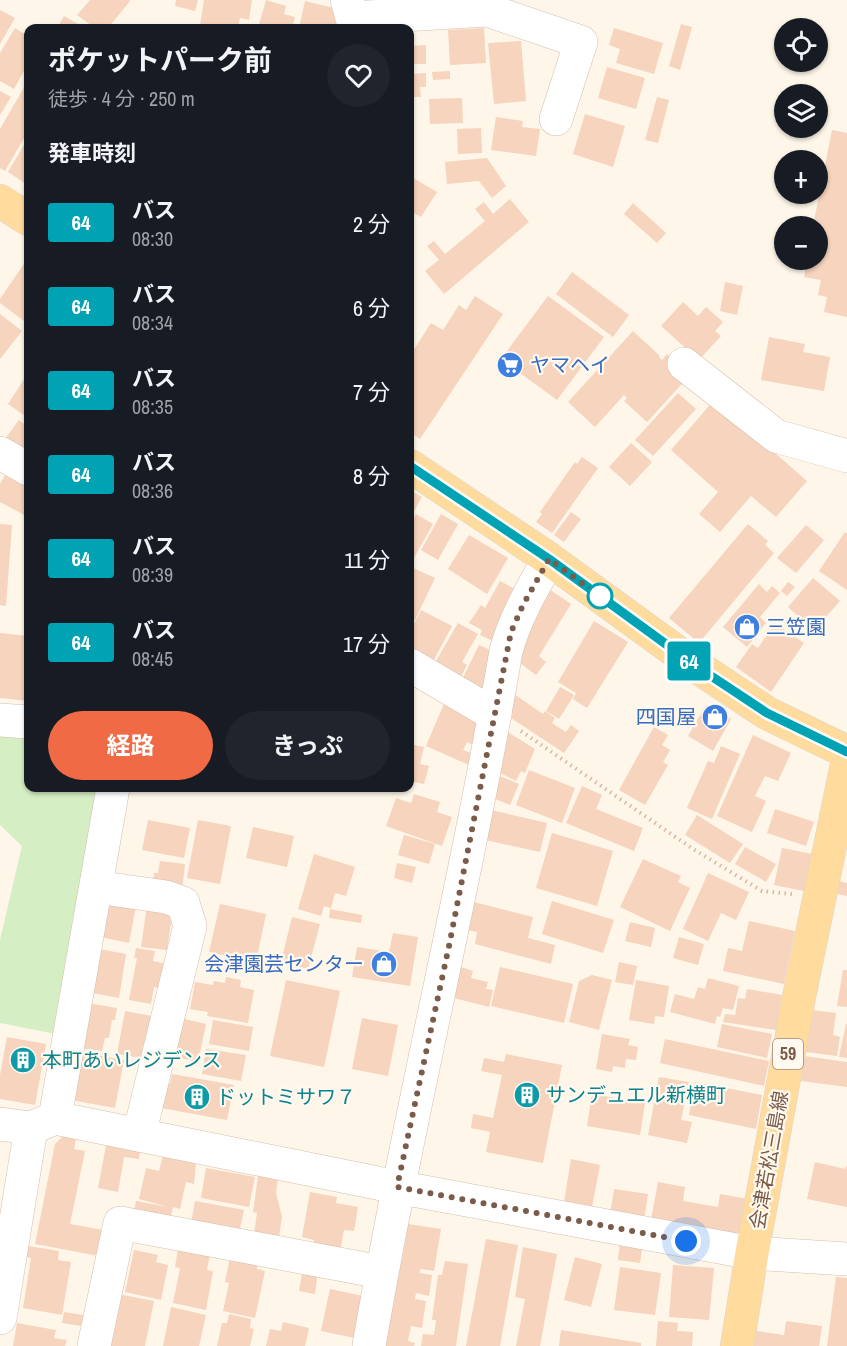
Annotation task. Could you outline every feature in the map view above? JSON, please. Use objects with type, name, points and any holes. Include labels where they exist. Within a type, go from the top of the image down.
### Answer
[{"type":"main road","points":[[0,201],[24,216]]},
{"type":"main road","points":[[414,469],[549,559],[696,666],[767,713],[847,752]]},
{"type":"main road","name":"会津若松三島線","points":[[737,1346],[799,997],[847,764]]},
{"type":"street","points":[[351,15],[487,10],[581,42],[556,119]]},
{"type":"street","points":[[684,364],[776,436],[847,456]]},
{"type":"street","points":[[0,453],[24,468]]},
{"type":"street","points":[[369,1346],[397,1187],[449,946],[506,651],[511,632],[523,605],[549,559]]},
{"type":"street","points":[[414,667],[495,715]]},
{"type":"street","points":[[0,720],[24,722]]},
{"type":"street","points":[[0,1318],[29,1123],[96,887],[112,792]]},
{"type":"street","points":[[96,887],[166,897],[183,903],[190,927],[139,1135]]},
{"type":"street","points":[[29,1123],[139,1135],[397,1187],[752,1253],[847,1259]]},
{"type":"street","points":[[94,1346],[120,1223],[381,1272]]},
{"type":"path","points":[[495,715],[550,750],[693,849],[762,891],[820,897]]},
{"type":"green space","points":[[0,736],[24,739],[24,792],[104,792],[56,1034],[0,1023],[0,940],[22,846],[0,825]]},
{"type":"building","points":[[90,0],[130,1],[111,24],[89,24],[77,15]]},
{"type":"building","points":[[176,0],[198,0],[195,11],[175,6]]},
{"type":"building","points":[[204,0],[252,0],[249,20],[240,18],[239,24],[200,24]]},
{"type":"building","points":[[266,0],[286,6],[284,14],[295,17],[293,24],[259,24]]},
{"type":"building","points":[[305,1],[342,10],[339,24],[300,24]]},
{"type":"building","points":[[0,10],[15,18],[0,44]]},
{"type":"building","points":[[64,16],[78,24],[59,24]]},
{"type":"building","points":[[681,24],[692,27],[680,70],[669,66]]},
{"type":"building","points":[[15,28],[24,34],[24,71],[14,89],[0,81],[0,53]]},
{"type":"building","points":[[484,28],[486,63],[450,65],[448,30]]},
{"type":"building","points":[[614,28],[663,43],[654,74],[616,63],[620,49],[609,45]]},
{"type":"building","points":[[521,41],[526,101],[494,104],[488,43]]},
{"type":"building","points":[[426,45],[426,64],[414,64],[414,46]]},
{"type":"building","points":[[607,67],[645,78],[636,109],[598,98]]},
{"type":"building","points":[[450,71],[450,79],[433,80],[432,72]]},
{"type":"building","points":[[426,73],[426,87],[420,87],[421,97],[414,97],[414,74]]},
{"type":"building","points":[[24,87],[24,138],[5,171],[0,168],[0,129]]},
{"type":"building","points":[[0,91],[11,97],[0,115]]},
{"type":"building","points":[[657,97],[669,100],[658,143],[645,140]]},
{"type":"building","points":[[462,98],[463,123],[430,124],[429,99]]},
{"type":"building","points":[[585,114],[625,126],[613,167],[573,154]]},
{"type":"building","points":[[496,117],[523,121],[522,127],[540,129],[536,156],[491,150]]},
{"type":"building","points":[[481,128],[482,153],[458,154],[457,129]]},
{"type":"building","points":[[832,130],[847,133],[847,317],[824,312],[827,297],[818,295],[821,280],[804,277],[805,270],[828,270],[828,216],[815,216],[817,204],[828,204],[828,150]]},
{"type":"building","points":[[24,145],[24,182],[8,172]]},
{"type":"building","points":[[487,158],[506,186],[492,198],[479,181],[447,184],[445,162]]},
{"type":"building","points":[[414,178],[437,192],[421,217],[414,213]]},
{"type":"building","points":[[510,199],[529,222],[444,294],[425,271],[439,260],[427,246],[434,241],[445,254],[485,221],[475,209],[484,202],[493,214]]},
{"type":"building","points":[[633,203],[666,233],[657,243],[624,214]]},
{"type":"building","points":[[24,264],[24,321],[0,303],[0,299]]},
{"type":"building","points":[[572,272],[629,315],[613,337],[556,294]]},
{"type":"building","points":[[725,282],[743,286],[737,315],[720,311]]},
{"type":"building","points":[[475,296],[503,314],[420,439],[414,435],[414,350],[431,323],[443,330],[459,305],[466,310]]},
{"type":"building","points":[[548,296],[604,337],[557,400],[501,359]]},
{"type":"building","points":[[683,302],[698,316],[706,307],[723,322],[715,331],[721,336],[699,360],[661,326]]},
{"type":"building","points":[[0,314],[22,331],[0,359]]},
{"type":"building","points":[[633,331],[662,360],[667,354],[690,375],[647,422],[624,401],[627,398],[624,395],[595,427],[568,402]]},
{"type":"building","points":[[769,337],[805,344],[803,352],[830,357],[824,391],[761,380]]},
{"type":"building","points":[[24,379],[24,415],[8,404]]},
{"type":"building","points":[[678,393],[696,409],[653,456],[635,440]]},
{"type":"building","points":[[714,400],[807,481],[776,517],[751,496],[720,532],[699,514],[718,492],[671,450]]},
{"type":"building","points":[[19,420],[24,424],[24,452],[5,439]]},
{"type":"building","points":[[631,443],[652,462],[630,486],[609,467]]},
{"type":"building","points":[[582,457],[598,468],[552,533],[536,522],[542,514],[540,512],[575,462],[577,464]]},
{"type":"building","points":[[7,472],[24,481],[24,515],[0,502],[0,484]]},
{"type":"building","points":[[414,492],[422,497],[414,511]]},
{"type":"building","points":[[571,512],[581,519],[564,542],[554,535]]},
{"type":"building","points":[[416,514],[433,524],[414,558],[414,518]]},
{"type":"building","points":[[441,514],[458,524],[438,560],[421,550]]},
{"type":"building","points":[[0,524],[12,525],[6,606],[0,605]]},
{"type":"building","points":[[748,524],[768,541],[765,545],[774,553],[699,643],[669,618]]},
{"type":"building","points":[[806,525],[824,540],[796,573],[777,558]]},
{"type":"building","points":[[845,532],[847,534],[847,590],[819,571]]},
{"type":"building","points":[[469,535],[508,558],[487,594],[448,569]]},
{"type":"building","points":[[414,568],[435,578],[414,619]]},
{"type":"building","points":[[813,578],[840,601],[814,630],[788,607]]},
{"type":"building","points":[[500,581],[519,591],[493,641],[480,635],[482,630],[469,623],[481,605],[485,608]]},
{"type":"building","points":[[788,582],[795,587],[787,596],[781,591]]},
{"type":"building","points":[[759,584],[767,592],[772,586],[780,593],[760,617],[766,623],[747,647],[723,627]]},
{"type":"building","points":[[549,589],[571,604],[539,656],[546,662],[536,675],[516,660]]},
{"type":"building","points":[[421,610],[452,626],[431,665],[414,656],[414,624]]},
{"type":"building","points":[[594,621],[628,642],[587,708],[573,699],[576,693],[558,682]]},
{"type":"building","points":[[458,623],[478,634],[462,662],[467,665],[458,682],[432,668]]},
{"type":"building","points":[[775,623],[804,643],[771,692],[736,667],[752,644],[758,648]]},
{"type":"building","points":[[0,633],[24,636],[24,701],[0,698]]},
{"type":"building","points":[[479,645],[495,652],[485,696],[460,684]]},
{"type":"building","points":[[560,687],[574,695],[559,719],[546,711]]},
{"type":"building","points":[[514,694],[543,714],[545,711],[555,718],[552,723],[566,732],[571,725],[579,731],[564,753],[505,714]]},
{"type":"building","points":[[446,699],[481,716],[473,745],[467,742],[463,750],[473,754],[469,765],[426,746]]},
{"type":"building","points":[[706,705],[731,719],[713,751],[688,736]]},
{"type":"building","points":[[654,727],[668,735],[662,745],[670,750],[663,762],[668,765],[645,805],[619,790]]},
{"type":"building","points":[[503,729],[535,749],[525,773],[521,771],[516,781],[494,770]]},
{"type":"building","points":[[753,735],[791,753],[778,781],[765,776],[755,796],[766,801],[752,832],[717,816]]},
{"type":"building","points":[[414,745],[424,747],[420,764],[429,766],[424,784],[414,782]]},
{"type":"building","points":[[721,746],[740,754],[712,819],[687,808],[708,761],[714,763]]},
{"type":"building","points":[[529,770],[575,788],[562,823],[516,805]]},
{"type":"building","points":[[497,775],[519,784],[510,805],[488,796]]},
{"type":"building","points":[[582,786],[602,795],[596,809],[643,828],[634,851],[566,823]]},
{"type":"building","points":[[414,794],[440,802],[437,812],[452,817],[442,846],[386,826],[396,798],[411,803]]},
{"type":"building","points":[[487,809],[547,823],[540,852],[481,839]]},
{"type":"building","points":[[775,809],[814,822],[806,846],[767,833]]},
{"type":"building","points":[[697,815],[743,844],[730,863],[685,835]]},
{"type":"building","points":[[148,820],[190,828],[184,858],[142,850]]},
{"type":"building","points":[[198,820],[231,826],[220,884],[187,878]]},
{"type":"building","points":[[253,827],[294,836],[287,867],[246,858]]},
{"type":"building","points":[[552,833],[613,851],[597,906],[536,888]]},
{"type":"building","points":[[404,835],[435,844],[429,864],[398,855]]},
{"type":"building","points":[[745,847],[776,864],[766,882],[735,864]]},
{"type":"building","points":[[782,848],[812,854],[804,891],[774,885]]},
{"type":"building","points":[[314,854],[355,867],[346,896],[335,893],[331,908],[324,906],[321,916],[298,909]]},
{"type":"building","points":[[643,859],[681,876],[678,882],[690,888],[670,931],[620,907]]},
{"type":"building","points":[[160,861],[185,864],[182,892],[152,888],[154,873],[158,873]]},
{"type":"building","points":[[397,863],[416,867],[412,883],[394,878]]},
{"type":"building","points":[[708,873],[749,892],[736,920],[721,913],[708,941],[683,929]]},
{"type":"building","points":[[839,881],[847,883],[847,896],[837,894]]},
{"type":"building","points":[[109,896],[137,901],[129,943],[100,937]]},
{"type":"building","points":[[552,901],[614,920],[603,953],[542,934]]},
{"type":"building","points":[[474,902],[533,917],[528,938],[555,945],[551,964],[475,944],[477,932],[467,930]]},
{"type":"building","points":[[220,904],[266,914],[256,962],[209,952]]},
{"type":"building","points":[[147,905],[173,909],[167,950],[141,947]]},
{"type":"building","points":[[330,909],[362,915],[361,923],[329,918]]},
{"type":"building","points":[[292,917],[320,924],[308,969],[281,962]]},
{"type":"building","points":[[749,921],[795,931],[784,984],[723,971],[728,948],[742,951]]},
{"type":"building","points":[[630,922],[655,928],[651,947],[625,941]]},
{"type":"building","name":"会津園芸センター","points":[[393,933],[418,937],[410,986],[352,977],[357,947],[389,952]]},
{"type":"building","points":[[679,937],[704,944],[698,965],[673,958]]},
{"type":"building","points":[[136,948],[155,951],[153,961],[167,964],[162,989],[154,987],[151,1004],[129,1000],[137,958],[134,958]]},
{"type":"building","points":[[99,949],[126,954],[119,998],[92,993]]},
{"type":"building","points":[[619,962],[637,966],[633,985],[615,982]]},
{"type":"building","points":[[458,966],[473,971],[471,978],[488,982],[486,989],[493,990],[489,1007],[450,997]]},
{"type":"building","points":[[500,967],[573,984],[564,1023],[491,1006]]},
{"type":"building","points":[[843,970],[847,970],[847,1007],[837,1006]]},
{"type":"building","points":[[592,975],[612,980],[599,1030],[569,1022],[579,981]]},
{"type":"building","points":[[226,977],[241,980],[240,987],[254,990],[248,1023],[207,1016],[208,1012],[190,1009],[195,982],[213,985],[214,981],[225,983]]},
{"type":"building","points":[[708,978],[739,986],[733,1010],[723,1008],[715,1024],[670,1012],[675,994],[694,999],[698,987],[705,989]]},
{"type":"building","points":[[286,980],[340,991],[324,1067],[270,1056]]},
{"type":"building","points":[[636,980],[669,986],[664,1017],[655,1016],[654,1024],[629,1020]]},
{"type":"building","points":[[747,989],[782,995],[776,1030],[723,1022],[725,1014],[735,1015],[738,998],[745,999]]},
{"type":"building","points":[[87,1003],[117,1008],[109,1038],[105,1038],[102,1051],[80,1048]]},
{"type":"building","points":[[812,1010],[836,1013],[833,1035],[840,1037],[837,1056],[806,1052]]},
{"type":"building","points":[[125,1011],[157,1017],[146,1045],[143,1045],[141,1058],[117,1054]]},
{"type":"building","points":[[180,1018],[206,1024],[198,1062],[172,1056]]},
{"type":"building","points":[[362,1018],[398,1025],[388,1076],[352,1069]]},
{"type":"building","points":[[213,1020],[253,1027],[249,1051],[209,1044]]},
{"type":"building","points":[[722,1024],[772,1034],[767,1058],[717,1047]]},
{"type":"building","points":[[847,1024],[847,1058],[839,1057]]},
{"type":"building","points":[[602,1034],[630,1039],[628,1045],[638,1047],[636,1060],[626,1059],[625,1068],[613,1066],[612,1072],[596,1069]]},
{"type":"building","name":"本町あいレジデンス","points":[[7,1037],[46,1044],[35,1105],[0,1099],[0,1075]]},
{"type":"building","points":[[665,1039],[769,1061],[764,1086],[660,1063]]},
{"type":"building","points":[[206,1049],[246,1055],[241,1081],[202,1074]]},
{"type":"building","points":[[80,1052],[124,1060],[115,1108],[71,1100]]},
{"type":"building","name":"サンデュエル新横町","points":[[506,1054],[562,1065],[543,1163],[486,1152],[490,1132],[471,1128],[473,1114],[493,1118],[502,1075],[481,1071],[484,1058],[504,1062]]},
{"type":"building","points":[[804,1056],[847,1062],[847,1087],[801,1081]]},
{"type":"building","name":"ドットミサワ７","points":[[172,1074],[234,1085],[227,1120],[161,1108],[165,1083],[170,1084]]},
{"type":"building","points":[[659,1077],[689,1082],[681,1120],[692,1122],[687,1143],[648,1135]]},
{"type":"building","points":[[695,1082],[762,1095],[756,1129],[689,1115]]},
{"type":"building","points":[[592,1094],[645,1103],[640,1135],[587,1126]]},
{"type":"building","points":[[62,1137],[76,1138],[74,1149],[85,1151],[70,1224],[109,1231],[104,1257],[35,1244],[55,1144]]},
{"type":"building","points":[[106,1145],[140,1151],[139,1159],[124,1157],[118,1192],[98,1188]]},
{"type":"building","points":[[163,1155],[196,1162],[194,1184],[186,1182],[180,1209],[173,1207],[169,1224],[133,1217],[136,1201],[168,1207],[139,1199],[146,1168],[159,1171]]},
{"type":"building","points":[[571,1159],[600,1165],[592,1207],[564,1202]]},
{"type":"building","points":[[815,1162],[845,1169],[847,1165],[847,1207],[807,1199]]},
{"type":"building","points":[[206,1168],[255,1177],[249,1207],[201,1198]]},
{"type":"building","points":[[258,1176],[278,1179],[276,1193],[282,1217],[278,1244],[253,1241],[257,1213],[253,1212]]},
{"type":"building","points":[[658,1182],[685,1187],[683,1201],[718,1207],[720,1194],[748,1199],[740,1235],[650,1225]]},
{"type":"building","points":[[614,1189],[648,1194],[644,1220],[610,1215]]},
{"type":"building","points":[[310,1192],[337,1197],[336,1203],[358,1207],[354,1231],[344,1230],[339,1257],[312,1252],[314,1240],[302,1237]]},
{"type":"building","points":[[195,1201],[244,1210],[239,1233],[191,1223]]},
{"type":"building","points":[[408,1224],[441,1229],[434,1271],[420,1269],[420,1273],[432,1275],[429,1296],[416,1293],[415,1299],[426,1301],[422,1328],[411,1326],[408,1341],[415,1343],[414,1346],[385,1346],[399,1260],[402,1261]]},
{"type":"building","points":[[486,1239],[518,1245],[500,1346],[466,1346]]},
{"type":"building","points":[[620,1240],[643,1243],[640,1263],[618,1260]]},
{"type":"building","points":[[179,1243],[210,1254],[207,1270],[213,1271],[206,1310],[173,1303],[180,1268],[175,1267]]},
{"type":"building","points":[[28,1246],[59,1251],[58,1260],[71,1262],[62,1315],[23,1308],[31,1258],[26,1257]]},
{"type":"building","points":[[523,1247],[557,1254],[540,1346],[516,1346],[525,1299],[515,1297]]},
{"type":"building","points":[[134,1250],[158,1255],[156,1262],[168,1265],[161,1300],[125,1292]]},
{"type":"building","points":[[230,1257],[258,1263],[257,1269],[265,1271],[255,1318],[223,1311],[229,1283],[225,1282]]},
{"type":"building","points":[[575,1257],[602,1264],[591,1307],[564,1300]]},
{"type":"building","points":[[445,1261],[468,1264],[456,1346],[421,1346],[423,1334],[434,1335],[436,1320],[432,1320],[438,1275],[442,1275]]},
{"type":"building","points":[[673,1265],[714,1268],[709,1320],[669,1317]]},
{"type":"building","points":[[620,1267],[661,1273],[655,1315],[614,1310]]},
{"type":"building","points":[[303,1268],[318,1270],[315,1294],[299,1291]]},
{"type":"building","points":[[836,1277],[847,1278],[847,1346],[827,1346]]},
{"type":"building","points":[[330,1289],[368,1297],[359,1339],[321,1331]]},
{"type":"building","points":[[118,1294],[154,1301],[145,1346],[108,1346]]},
{"type":"building","points":[[171,1307],[206,1315],[199,1346],[163,1346]]},
{"type":"building","points":[[64,1312],[89,1316],[88,1327],[62,1323]]},
{"type":"building","points":[[229,1314],[251,1319],[250,1328],[254,1329],[250,1346],[217,1346],[222,1323],[227,1323]]},
{"type":"building","points":[[658,1321],[678,1323],[677,1331],[693,1332],[692,1346],[656,1346]]},
{"type":"building","points":[[786,1321],[822,1326],[819,1346],[748,1346],[750,1330],[784,1335]]},
{"type":"building","points":[[283,1322],[309,1328],[305,1346],[266,1346],[270,1329],[281,1331]]},
{"type":"building","points":[[17,1323],[56,1330],[54,1338],[67,1340],[65,1346],[13,1346]]},
{"type":"building","points":[[561,1330],[641,1343],[641,1346],[559,1346]]},
{"type":"bus line","name":"64","points":[[414,469],[549,559],[696,666],[767,713],[847,752]]},
{"type":"place","name":"ヤマヘイ","points":[[510,365]]},
{"type":"place","name":"三笠園","points":[[747,627]]},
{"type":"place","name":"四国屋","points":[[715,717]]},
{"type":"place","name":"会津園芸センター","points":[[384,964]]},
{"type":"place","name":"本町あいレジデンス","points":[[23,1060]]},
{"type":"place","name":"サンデュエル新横町","points":[[527,1095]]},
{"type":"place","name":"ドットミサワ７","points":[[197,1097]]},
{"type":"route","points":[[600,596],[604,599],[549,559],[523,605],[511,632],[449,946],[397,1187],[686,1241]]}]
